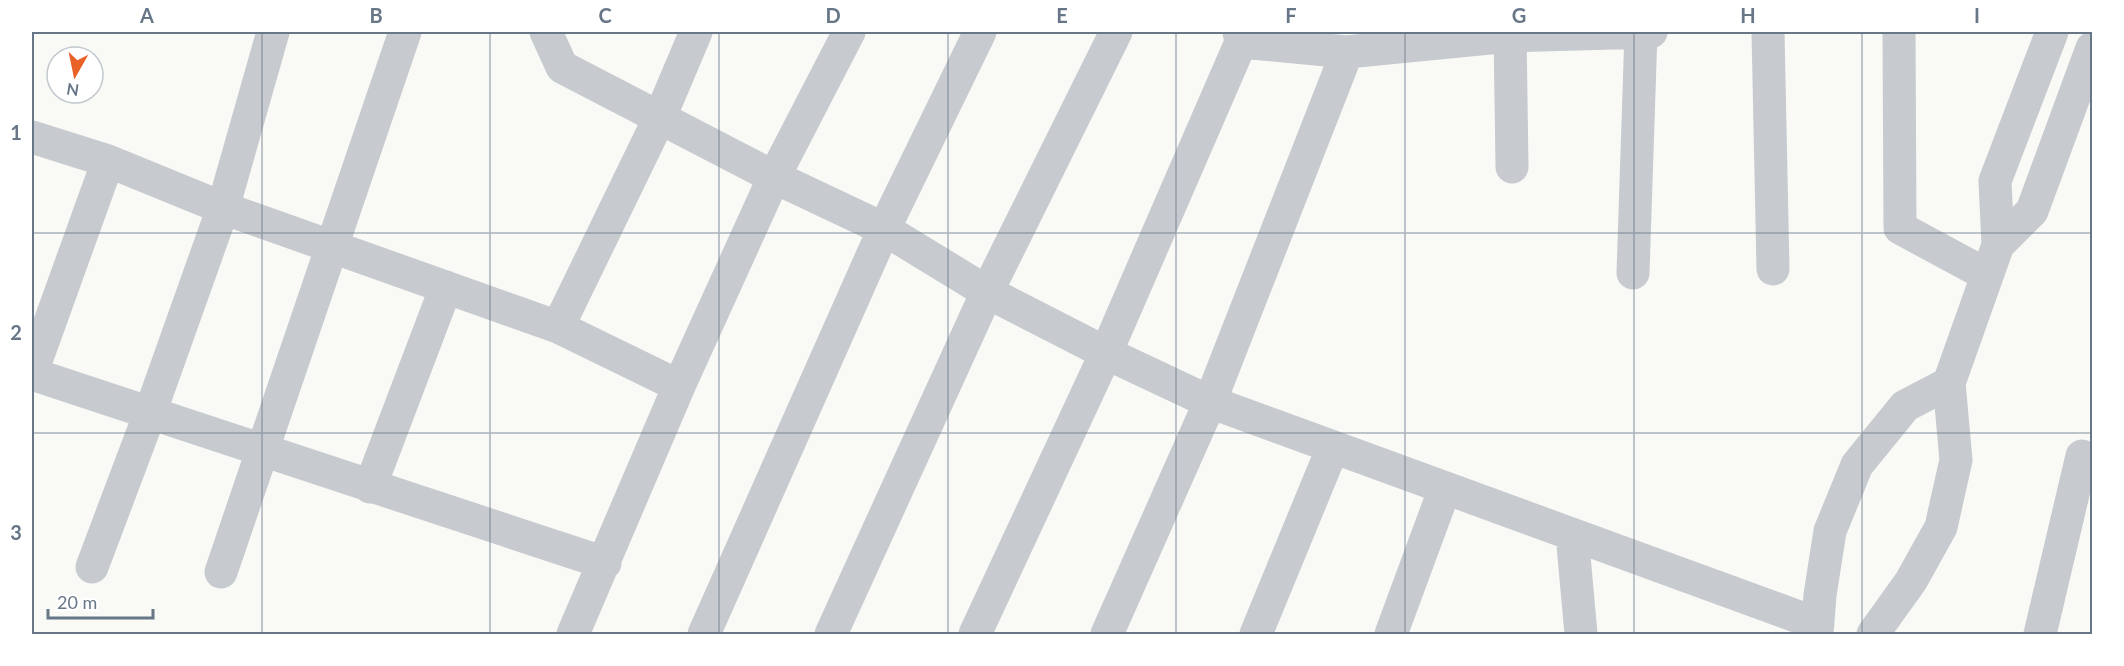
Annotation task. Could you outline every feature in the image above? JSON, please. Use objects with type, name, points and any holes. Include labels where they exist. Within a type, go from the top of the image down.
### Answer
[{"type":"street","points":[[92,567],[223,208],[273,32]]},
{"type":"street","points":[[221,572],[405,32]]},
{"type":"street","points":[[546,32],[562,67],[774,177],[884,229],[987,292],[1106,353],[1210,402],[1572,534],[1818,629],[1820,595],[1830,531],[1857,465],[1905,405],[1949,383]]},
{"type":"street","points":[[558,327],[660,117],[696,32]]},
{"type":"street","points":[[573,634],[679,386],[774,177],[849,32]]},
{"type":"street","points":[[704,634],[884,229],[980,32]]},
{"type":"street","points":[[831,634],[987,292],[1116,32]]},
{"type":"street","points":[[975,634],[1106,353],[1240,37],[1347,52],[1385,40],[1510,34],[1644,32],[1633,273]]},
{"type":"street","points":[[1768,32],[1773,268]]},
{"type":"street","points":[[1899,32],[1900,228],[1992,260]]},
{"type":"street","points":[[1873,634],[1911,580],[1941,527],[1956,460],[1949,383],[1992,260],[1995,181],[2052,32]]},
{"type":"street","points":[[1510,34],[1512,167]]},
{"type":"street","points":[[1992,260],[2032,211],[2092,48]]},
{"type":"street","points":[[1107,634],[1210,402],[1347,52]]},
{"type":"street","points":[[32,137],[108,161],[223,208],[558,327],[679,386]]},
{"type":"street","points":[[108,161],[32,373],[370,487],[605,563]]},
{"type":"street","points":[[370,487],[446,287]]},
{"type":"street","points":[[1256,634],[1333,447]]},
{"type":"street","points":[[2040,634],[2082,456]]},
{"type":"street","points":[[1391,634],[1445,488]]},
{"type":"street","points":[[1572,534],[1581,634]]}]
